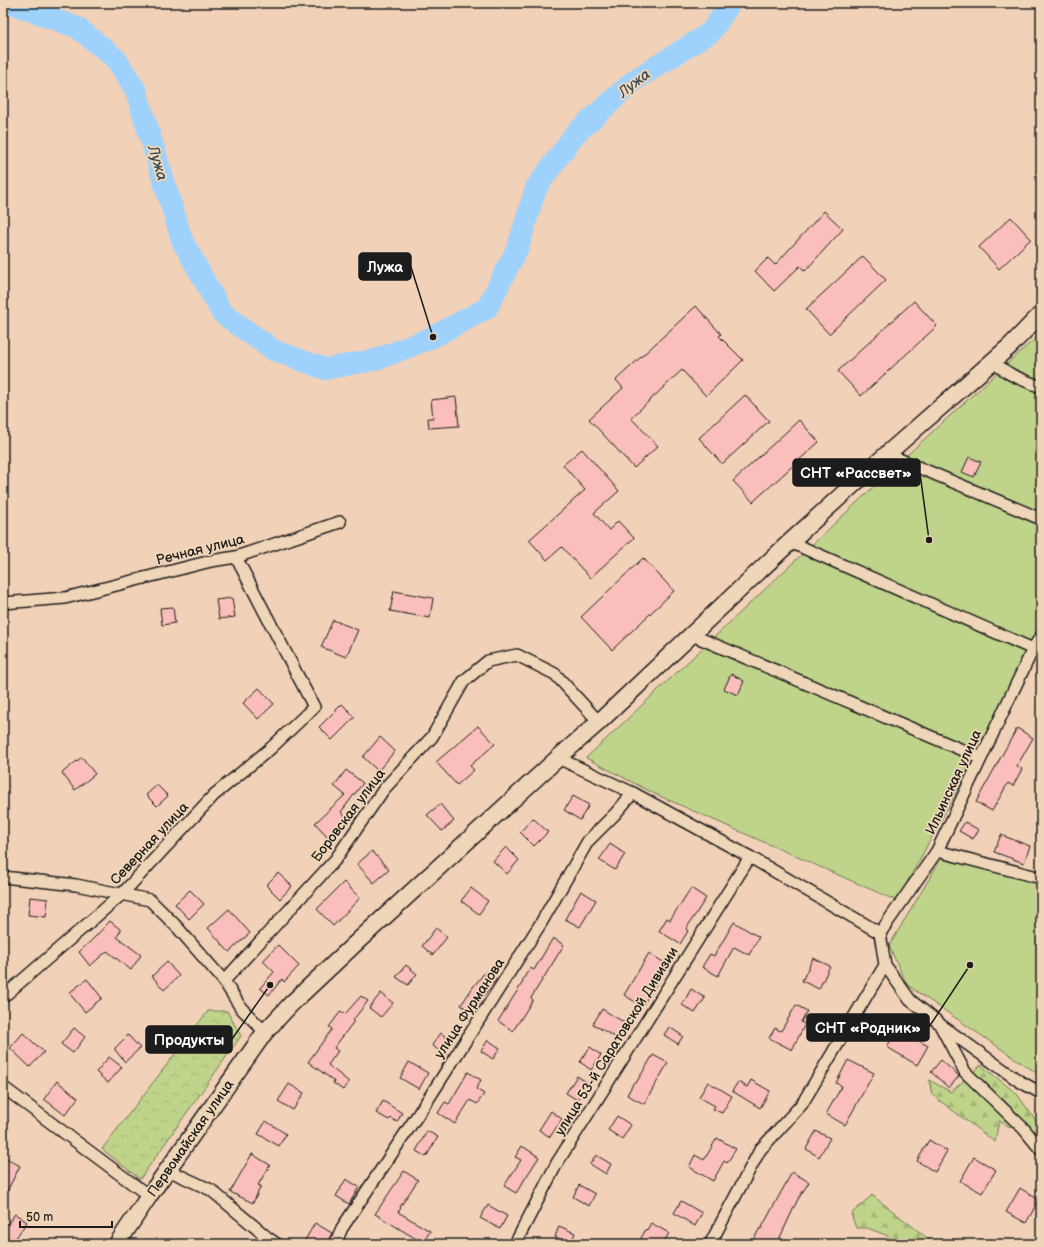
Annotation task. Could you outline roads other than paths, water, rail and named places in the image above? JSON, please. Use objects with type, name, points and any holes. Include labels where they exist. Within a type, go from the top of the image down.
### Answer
[{"type":"main road","name":"Первомайская улица","points":[[117,1244],[149,1196],[265,1032],[292,1004],[353,946],[692,636],[790,542],[993,360],[1041,314]]},
{"type":"street","points":[[993,360],[1000,368],[1016,377],[1041,387]]},
{"type":"street","points":[[887,454],[1041,520]]},
{"type":"street","name":"Речная улица","points":[[3,603],[65,598],[211,560],[236,557],[340,522]]},
{"type":"street","points":[[790,542],[1033,649]]},
{"type":"street","name":"Северная улица","points":[[3,997],[122,894],[214,795],[271,748],[314,707],[236,557]]},
{"type":"street","points":[[692,636],[981,758]]},
{"type":"street","name":"Ильинская улица","points":[[880,933],[937,851],[1033,649],[1041,636]]},
{"type":"street","name":"Боровская улица","points":[[224,981],[335,860],[384,789],[432,737],[464,681],[488,661],[517,655],[555,674],[599,722]]},
{"type":"street","points":[[558,758],[633,793],[750,857],[880,933],[884,965],[910,1000],[1019,1081],[1041,1093]]},
{"type":"street","name":"улица Фурманова","points":[[335,1244],[342,1228],[429,1098],[541,923],[588,841],[615,814],[633,793]]},
{"type":"street","points":[[937,851],[1041,878]]},
{"type":"street","name":"улица 53-й Саратовской Дивизии","points":[[515,1244],[557,1163],[750,857]]},
{"type":"street","points":[[3,877],[76,885],[150,900],[178,927],[224,981],[240,1008],[265,1032]]},
{"type":"street","points":[[710,1244],[760,1150],[802,1104],[884,965]]},
{"type":"street","points":[[939,1023],[965,1072],[1024,1128],[1041,1150]]},
{"type":"street","points":[[3,1087],[149,1196]]},
{"type":"street","points":[[168,1170],[211,1190],[277,1244]]},
{"type":"waterway","name":"Лужа","points":[[10,3],[78,28],[116,59],[136,91],[182,240],[222,313],[273,350],[325,369],[378,359],[433,337],[487,308],[518,247],[536,188],[575,134],[636,79],[711,32],[730,3]]},
{"type":"place","name":"Лужа","points":[[433,337]]},
{"type":"place","name":"СНТ «Рассвет»","points":[[929,540]]},
{"type":"place","name":"СНТ «Родник»","points":[[970,965]]},
{"type":"place","name":"Продукты","points":[[270,985]]}]
